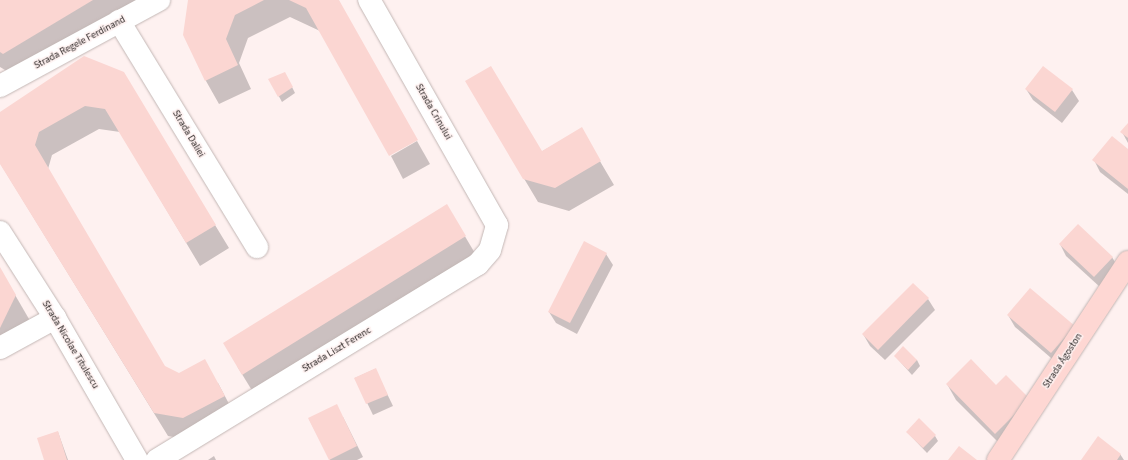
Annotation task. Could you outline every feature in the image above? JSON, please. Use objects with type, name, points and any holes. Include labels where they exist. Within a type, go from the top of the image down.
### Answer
[{"type":"main road","name":"Strada Ágoston","points":[[998,460],[1128,262]]},
{"type":"street","name":"Strada Regele Ferdinand","points":[[0,86],[159,0]]},
{"type":"street","name":"Strada Crinului","points":[[369,0],[496,225]]},
{"type":"street","name":"Strada Daliei","points":[[119,22],[257,247]]},
{"type":"street","name":"Strada Liszt Ferenc","points":[[157,460],[478,264],[490,250],[496,225]]},
{"type":"street","name":"Strada Nicolae Titulescu","points":[[0,232],[55,318],[137,460]]},
{"type":"street","points":[[0,348],[55,318]]},
{"type":"building","points":[[0,0],[93,0],[3,54],[0,52]]},
{"type":"building","points":[[188,0],[264,0],[235,15],[226,39],[238,65],[205,81],[183,35]]},
{"type":"building","points":[[289,0],[339,0],[418,140],[389,156],[306,8]]},
{"type":"building","points":[[84,56],[124,72],[216,225],[186,243],[105,109],[85,106],[39,132],[35,145],[165,366],[179,373],[205,359],[225,396],[183,418],[154,413],[0,164],[0,112]]},
{"type":"building","points":[[491,66],[542,151],[582,127],[601,161],[555,188],[523,179],[465,81]]},
{"type":"building","points":[[1043,66],[1073,89],[1055,112],[1025,89]]},
{"type":"building","points":[[285,72],[293,87],[278,97],[268,79]]},
{"type":"building","points":[[1128,123],[1128,138],[1120,132]]},
{"type":"building","points":[[1112,136],[1128,149],[1128,189],[1092,160]]},
{"type":"building","points":[[447,204],[466,236],[242,375],[223,343]]},
{"type":"building","points":[[1078,224],[1113,257],[1094,277],[1059,244]]},
{"type":"building","points":[[584,241],[607,253],[570,323],[548,312]]},
{"type":"building","points":[[0,267],[16,295],[0,328]]},
{"type":"building","points":[[913,283],[929,298],[878,350],[862,334]]},
{"type":"building","points":[[1030,288],[1075,326],[1051,353],[1007,315]]},
{"type":"building","points":[[903,346],[917,360],[908,370],[894,356]]},
{"type":"building","points":[[971,359],[996,385],[1006,375],[1030,399],[995,434],[946,384]]},
{"type":"building","points":[[376,368],[388,395],[366,404],[354,378]]},
{"type":"building","points":[[337,404],[357,446],[329,460],[308,418]]},
{"type":"building","points":[[919,418],[936,435],[923,448],[906,432]]},
{"type":"building","points":[[58,431],[67,460],[44,460],[37,438]]},
{"type":"building","points":[[1098,436],[1121,454],[1117,460],[1081,460]]},
{"type":"building","points":[[959,446],[977,460],[948,460]]}]
